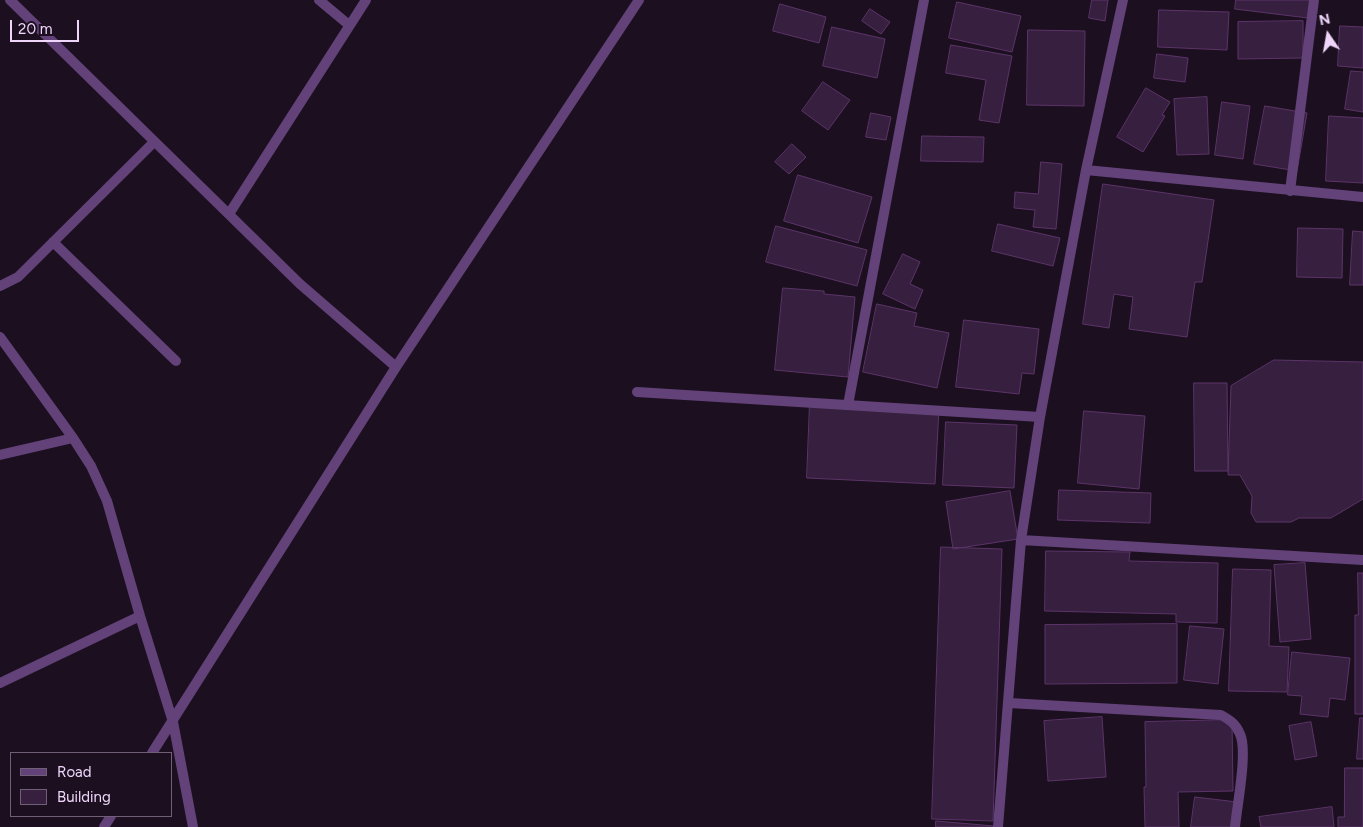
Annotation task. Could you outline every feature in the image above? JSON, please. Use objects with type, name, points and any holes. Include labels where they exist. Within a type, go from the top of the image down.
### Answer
[{"type":"street","points":[[10,0],[300,284],[396,367]]},
{"type":"street","points":[[319,0],[349,25]]},
{"type":"street","points":[[229,214],[366,0]]},
{"type":"street","points":[[153,752],[396,367],[639,0]]},
{"type":"street","points":[[848,405],[924,0]]},
{"type":"street","points":[[998,827],[1022,540],[1040,417],[1086,170],[1123,0]]},
{"type":"street","points":[[1290,191],[1314,0]]},
{"type":"street","points":[[0,286],[18,277],[154,142]]},
{"type":"street","points":[[1086,170],[1363,197]]},
{"type":"street","points":[[52,242],[176,361]]},
{"type":"street","points":[[0,337],[91,466],[107,501],[173,722],[192,827]]},
{"type":"street","points":[[637,392],[1040,417]]},
{"type":"street","points":[[0,456],[72,438]]},
{"type":"street","points":[[1022,540],[1363,560]]},
{"type":"street","points":[[0,683],[140,616]]},
{"type":"street","points":[[1009,703],[1221,715],[1233,722],[1241,735],[1242,755],[1235,827]]},
{"type":"building","points":[[1092,0],[1108,0],[1105,21],[1089,18]]},
{"type":"building","points":[[1236,0],[1310,0],[1308,18],[1235,9]]},
{"type":"building","points":[[957,2],[1021,16],[1012,52],[949,38]]},
{"type":"building","points":[[780,4],[826,17],[819,43],[773,31]]},
{"type":"building","points":[[870,9],[890,22],[881,34],[862,21]]},
{"type":"building","points":[[1159,10],[1229,12],[1227,50],[1158,47]]},
{"type":"building","points":[[1303,21],[1303,58],[1238,59],[1238,22]]},
{"type":"building","points":[[1340,26],[1363,27],[1363,68],[1338,66]]},
{"type":"building","points":[[832,27],[885,39],[877,78],[823,66]]},
{"type":"building","points":[[1028,30],[1085,31],[1084,106],[1027,105]]},
{"type":"building","points":[[951,45],[1012,56],[999,123],[979,120],[986,80],[946,73]]},
{"type":"building","points":[[1157,54],[1188,58],[1185,82],[1154,78]]},
{"type":"building","points":[[1351,71],[1363,72],[1363,112],[1345,109]]},
{"type":"building","points":[[823,82],[850,100],[828,130],[802,111]]},
{"type":"building","points":[[1146,88],[1170,102],[1162,115],[1165,116],[1143,152],[1117,137]]},
{"type":"building","points":[[1207,97],[1209,154],[1177,155],[1174,99]]},
{"type":"building","points":[[1222,102],[1250,106],[1243,159],[1215,155]]},
{"type":"building","points":[[1265,106],[1307,113],[1297,171],[1254,164]]},
{"type":"building","points":[[871,113],[891,117],[886,140],[866,137]]},
{"type":"building","points":[[1329,116],[1363,118],[1363,183],[1326,181]]},
{"type":"building","points":[[922,136],[984,137],[983,162],[921,161]]},
{"type":"building","points":[[792,144],[806,157],[789,174],[775,162]]},
{"type":"building","points":[[1041,162],[1062,164],[1056,229],[1033,227],[1035,210],[1014,208],[1015,192],[1038,194]]},
{"type":"building","points":[[798,175],[872,197],[858,243],[784,221]]},
{"type":"building","points":[[1103,184],[1214,200],[1202,282],[1195,282],[1187,337],[1129,329],[1133,297],[1114,294],[1109,328],[1083,324]]},
{"type":"building","points":[[998,224],[1060,238],[1053,266],[992,251]]},
{"type":"building","points":[[776,226],[867,250],[857,286],[766,262]]},
{"type":"building","points":[[1298,228],[1343,229],[1342,278],[1297,277]]},
{"type":"building","points":[[1353,231],[1363,232],[1363,285],[1350,285]]},
{"type":"building","points":[[903,254],[920,262],[910,284],[923,290],[915,309],[883,294]]},
{"type":"building","points":[[783,288],[824,291],[824,294],[855,297],[848,377],[775,370]]},
{"type":"building","points":[[877,304],[917,313],[914,326],[949,333],[937,388],[863,372]]},
{"type":"building","points":[[964,320],[1039,329],[1034,374],[1022,373],[1019,394],[956,387]]},
{"type":"building","points":[[1274,360],[1363,362],[1363,499],[1331,518],[1299,518],[1291,522],[1256,522],[1251,513],[1252,496],[1240,475],[1228,475],[1231,386]]},
{"type":"building","points":[[1194,383],[1227,383],[1228,471],[1195,471]]},
{"type":"building","points":[[810,402],[939,408],[935,484],[807,478]]},
{"type":"building","points":[[1084,411],[1145,416],[1139,489],[1078,483]]},
{"type":"building","points":[[946,422],[1017,425],[1014,488],[943,485]]},
{"type":"building","points":[[1059,490],[1151,493],[1150,523],[1058,520]]},
{"type":"building","points":[[1010,491],[1018,539],[953,549],[946,502]]},
{"type":"building","points":[[941,547],[1002,549],[993,821],[932,819]]},
{"type":"building","points":[[1046,551],[1130,552],[1129,561],[1218,563],[1217,623],[1176,622],[1176,614],[1045,611]]},
{"type":"building","points":[[1305,563],[1311,639],[1280,642],[1274,565]]},
{"type":"building","points":[[1233,569],[1271,570],[1269,646],[1289,647],[1287,692],[1229,691]]},
{"type":"building","points":[[1358,573],[1363,573],[1363,714],[1355,714],[1355,615],[1358,615]]},
{"type":"building","points":[[1177,624],[1177,683],[1045,684],[1045,625]]},
{"type":"building","points":[[1190,626],[1224,629],[1218,684],[1184,680]]},
{"type":"building","points":[[1292,652],[1350,658],[1345,700],[1330,698],[1328,717],[1300,714],[1302,696],[1288,695]]},
{"type":"building","points":[[1102,717],[1106,777],[1048,781],[1044,721]]},
{"type":"building","points":[[1360,718],[1363,718],[1363,759],[1357,759]]},
{"type":"building","points":[[1232,720],[1233,791],[1178,792],[1179,827],[1145,827],[1145,722]]},
{"type":"building","points":[[1311,722],[1317,756],[1295,760],[1289,726]]},
{"type":"building","points":[[1345,768],[1363,768],[1363,827],[1338,827],[1338,817],[1344,817]]},
{"type":"building","points":[[1195,797],[1237,802],[1234,827],[1191,827]]},
{"type":"building","points":[[1332,807],[1334,827],[1261,827],[1259,817]]},
{"type":"building","points":[[936,821],[994,826],[994,827],[936,827]]}]
